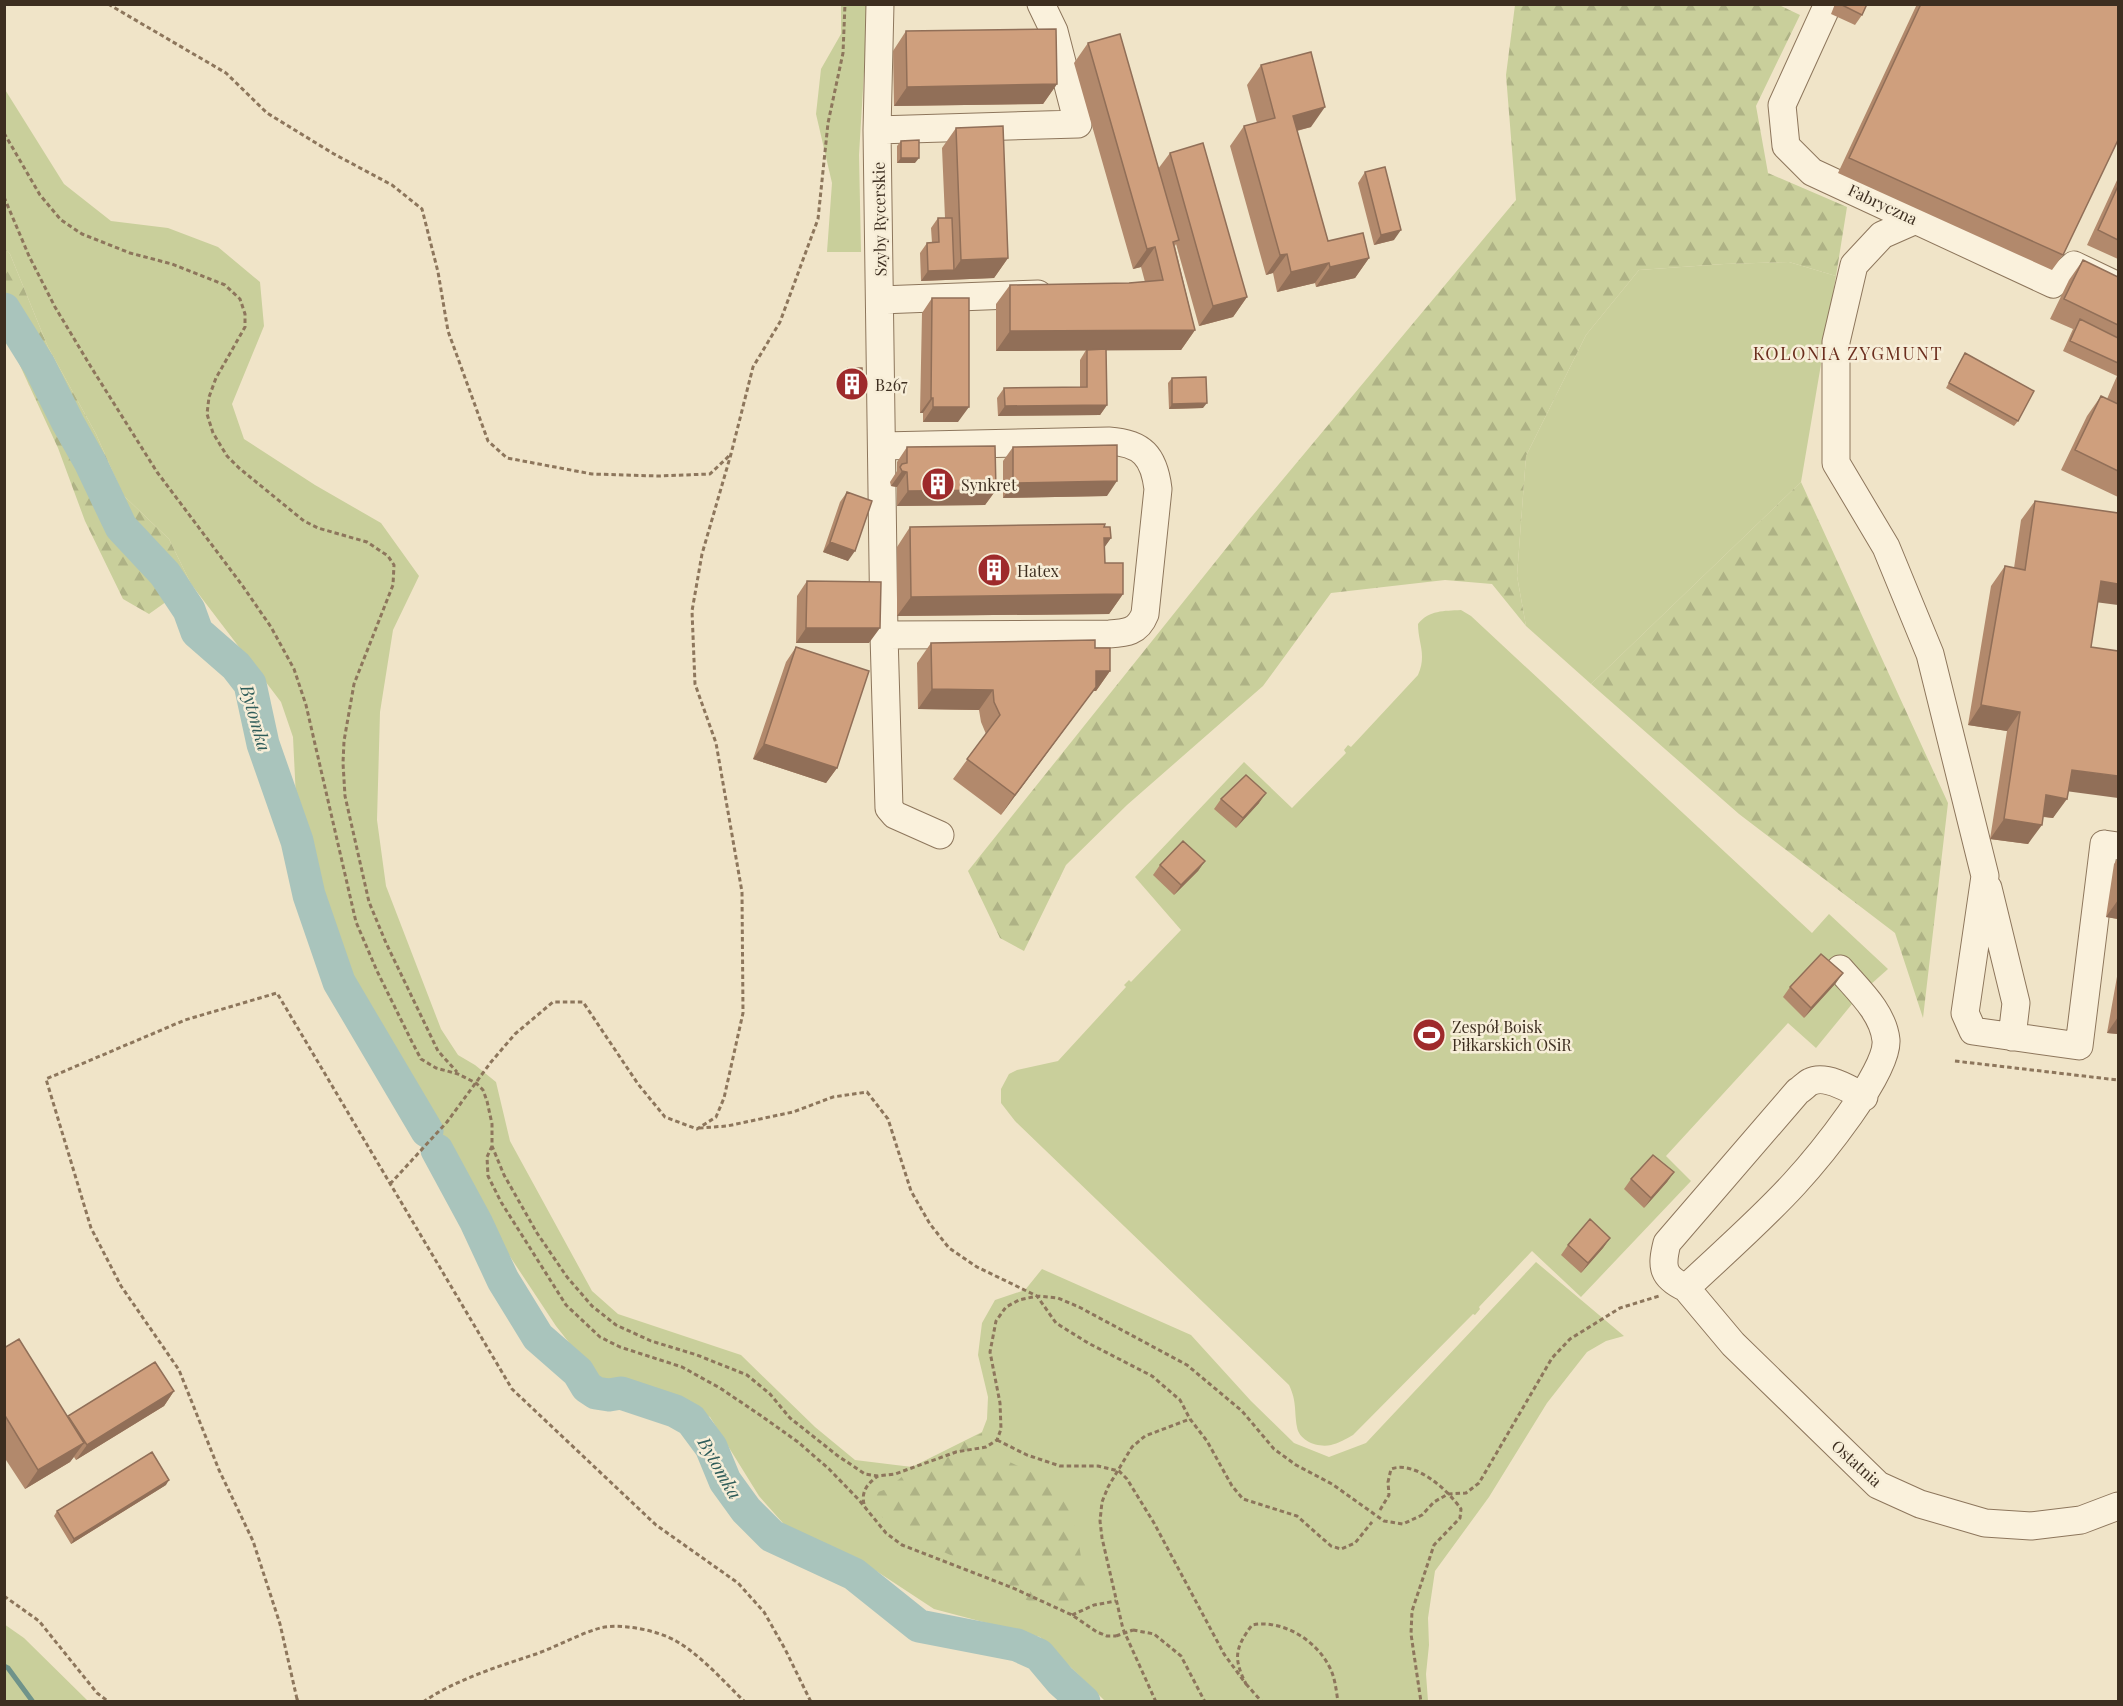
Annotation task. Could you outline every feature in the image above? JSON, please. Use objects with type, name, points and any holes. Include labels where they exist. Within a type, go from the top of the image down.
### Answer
[{"type":"street","name":"Szyby Rycerskie","points":[[880,4],[877,130],[884,635],[889,808],[895,815],[940,835]]},
{"type":"street","points":[[877,130],[1078,124],[1054,31],[1041,4]]},
{"type":"street","name":"Fabryczna","points":[[1828,4],[1782,105],[1786,146],[1812,171],[2053,284],[2074,265],[2118,286]]},
{"type":"street","points":[[1916,220],[1882,235],[1854,265],[1836,342],[1836,463],[1886,547],[1930,654],[2016,1003],[2012,1036]]},
{"type":"street","points":[[880,300],[1062,294]]},
{"type":"street","points":[[882,440],[1127,443],[1140,449],[1151,461],[1157,477],[1158,489],[1145,614],[1139,626],[1134,630],[1108,634],[884,635]]},
{"type":"street","points":[[1985,876],[1965,1013],[1973,1031],[2079,1046],[2104,844],[2118,846]]},
{"type":"street","points":[[1686,1288],[1794,1184],[1864,1097],[1883,1060],[1886,1043],[1883,1023],[1840,969]]},
{"type":"street","name":"Ostatnia","points":[[1864,1097],[1846,1087],[1822,1080],[1811,1082],[1798,1092],[1666,1243],[1663,1260],[1665,1274],[1674,1283],[1686,1288],[1733,1344],[1878,1485],[1920,1504],[1985,1523],[2031,1526],[2081,1520],[2118,1506]]},
{"type":"path","points":[[108,4],[226,74],[267,113],[334,154],[392,185],[422,209],[438,272],[448,331],[488,441],[507,458],[591,474],[658,476],[710,474],[731,454]]},
{"type":"path","points":[[697,1129],[716,1117],[724,1098],[743,1013],[742,892],[716,743],[695,684],[692,611],[702,554],[753,367],[780,322],[818,219],[828,123],[843,54],[845,4]]},
{"type":"path","points":[[4,133],[40,195],[61,220],[82,234],[130,253],[172,264],[225,285],[240,299],[245,314],[245,327],[216,378],[209,397],[207,414],[213,433],[227,456],[239,468],[303,521],[318,528],[367,542],[388,556],[394,565],[393,585],[354,684],[344,741],[345,796],[369,902],[386,943],[438,1051],[458,1074]]},
{"type":"path","points":[[4,197],[29,256],[55,307],[91,367],[157,472],[271,627],[294,669],[306,705],[356,922],[377,971],[421,1059],[436,1068],[458,1074],[476,1083],[483,1090],[488,1101],[492,1124],[492,1146],[504,1175],[537,1233],[567,1276],[592,1306],[616,1325],[651,1341],[697,1355],[747,1375],[770,1395],[790,1418],[838,1456],[865,1474],[878,1476],[896,1474],[956,1452],[986,1447],[997,1440],[1001,1429],[1000,1403],[990,1352],[996,1321],[1006,1307],[1019,1300],[1037,1296],[1058,1298],[1187,1365],[1242,1411],[1274,1449],[1296,1465],[1332,1484],[1384,1521],[1403,1524],[1422,1515],[1434,1502],[1448,1494],[1466,1493],[1479,1483],[1552,1358],[1570,1339],[1620,1308],[1686,1288]]},
{"type":"path","points":[[298,1701],[280,1624],[253,1541],[219,1470],[179,1370],[121,1286],[91,1228],[46,1079],[185,1020],[277,993],[512,1389],[656,1525],[738,1583],[764,1612],[811,1701]]},
{"type":"path","points":[[390,1184],[447,1122],[491,1062],[515,1034],[552,1002],[583,1002],[638,1084],[665,1117],[697,1129],[727,1126],[793,1112],[833,1097],[867,1092],[888,1119],[910,1191],[930,1224],[949,1248],[977,1267],[1037,1296],[1056,1323],[1088,1343],[1152,1376],[1180,1400],[1190,1419],[1207,1441],[1232,1486],[1243,1499],[1297,1516],[1331,1546],[1341,1549],[1355,1543],[1372,1522]]},
{"type":"path","points":[[1955,1061],[2118,1080]]},
{"type":"path","points":[[492,1146],[487,1157],[488,1176],[501,1202],[566,1305],[600,1337],[620,1347],[682,1367],[720,1388],[798,1442],[829,1468],[886,1533],[902,1545],[966,1569],[1072,1615],[1107,1636],[1116,1636],[1133,1630],[1154,1634],[1181,1656],[1205,1701]]},
{"type":"path","points":[[1156,1701],[1123,1629],[1101,1521],[1102,1502],[1108,1487],[1132,1447],[1145,1436],[1190,1419]]},
{"type":"path","points":[[997,1440],[1027,1455],[1060,1466],[1098,1467],[1119,1471],[1127,1479],[1154,1523],[1224,1654],[1262,1701]]},
{"type":"path","points":[[1380,1510],[1389,1495],[1390,1470],[1397,1467],[1414,1470],[1426,1476],[1448,1494],[1461,1509],[1460,1518],[1434,1545],[1412,1611],[1411,1634],[1421,1701]]},
{"type":"path","points":[[866,1509],[863,1500],[864,1492],[868,1483],[878,1476]]},
{"type":"path","points":[[4,1596],[39,1621],[97,1693],[109,1701]]},
{"type":"path","points":[[1072,1615],[1094,1605],[1116,1601]]},
{"type":"path","points":[[1246,1684],[1237,1667],[1237,1652],[1241,1639],[1252,1625],[1264,1622],[1298,1634],[1316,1648],[1329,1665],[1338,1701]]},
{"type":"path","points":[[423,1701],[441,1689],[559,1646],[601,1628],[631,1626],[675,1640],[700,1659],[745,1701]]},
{"type":"green space","points":[[841,5],[868,5],[859,155],[861,252],[827,252],[832,183],[816,114],[821,69],[841,34]]},
{"type":"green space","points":[[1515,5],[1779,5],[1800,15],[1756,106],[1768,173],[1847,207],[1836,276],[1789,262],[1639,270],[1586,335],[1526,456],[1517,576],[1526,626],[1492,584],[1445,580],[1331,593],[1263,686],[1127,805],[1066,865],[1024,951],[1000,938],[968,871],[1248,521],[1516,200],[1506,75]]},
{"type":"green space","points":[[4,88],[64,184],[111,221],[168,228],[218,247],[260,282],[264,326],[232,404],[244,439],[315,485],[381,523],[419,576],[393,630],[380,712],[377,820],[386,886],[441,1029],[458,1055],[496,1082],[510,1141],[592,1291],[618,1314],[741,1355],[815,1427],[855,1460],[912,1467],[982,1432],[987,1419],[988,1397],[978,1355],[982,1323],[995,1300],[1025,1290],[1042,1269],[1191,1335],[1251,1401],[1294,1443],[1329,1457],[1366,1443],[1536,1262],[1624,1336],[1606,1341],[1587,1352],[1547,1403],[1489,1497],[1435,1571],[1428,1618],[1429,1645],[1426,1674],[1428,1701],[1105,1701],[1040,1637],[934,1609],[855,1557],[790,1531],[759,1496],[710,1417],[640,1383],[597,1378],[556,1326],[503,1246],[452,1152],[348,978],[296,798],[293,737],[281,702],[191,584],[169,539],[123,495],[96,434],[48,347],[10,254],[5,248]]},
{"type":"green space","points":[[5,248],[10,254],[48,347],[96,434],[123,495],[169,539],[191,584],[149,614],[123,599],[85,521],[58,448],[5,333]]},
{"type":"green space","points":[[1789,262],[1836,276],[1801,482],[1591,684],[1526,626],[1517,576],[1526,456],[1586,335],[1639,270]]},
{"type":"green space","points":[[1801,482],[1948,803],[1923,1018],[1895,933],[1739,814],[1591,684]]},
{"type":"green space","name":"Zespół Boisk Piłkarskich OSiR","points":[[1461,610],[1471,616],[1812,933],[1829,914],[1888,969],[1861,993],[1816,1048],[1788,1023],[1666,1156],[1691,1181],[1581,1297],[1532,1251],[1479,1307],[1475,1315],[1473,1314],[1353,1435],[1326,1446],[1305,1440],[1301,1436],[1289,1385],[1015,1121],[1001,1103],[1001,1089],[1009,1074],[1017,1070],[1058,1061],[1126,987],[1124,985],[1129,980],[1131,982],[1181,930],[1135,877],[1244,762],[1292,808],[1346,753],[1344,750],[1348,745],[1351,747],[1418,675],[1422,655],[1418,624],[1422,619],[1443,611]]},
{"type":"green space","points":[[982,1433],[983,1449],[1051,1482],[1068,1505],[1077,1533],[1084,1575],[1092,1594],[1082,1603],[1058,1608],[1044,1606],[993,1586],[989,1578],[972,1565],[919,1541],[908,1530],[883,1518],[871,1507],[873,1494],[889,1488],[913,1467]]},
{"type":"green space","points":[[4,1624],[24,1638],[88,1701],[5,1701]]},
{"type":"building","points":[[1840,4],[1867,4],[1862,15]]},
{"type":"building","points":[[1921,4],[2118,4],[2118,140],[2063,255],[1849,158]]},
{"type":"building","points":[[1056,29],[1057,84],[907,87],[906,31]]},
{"type":"building","points":[[1120,34],[1179,240],[1173,242],[1195,330],[1010,331],[1010,285],[1129,283],[1163,280],[1155,247],[1147,249],[1088,43]]},
{"type":"building","points":[[1311,52],[1325,107],[1293,116],[1328,241],[1363,233],[1369,258],[1330,267],[1329,263],[1291,272],[1287,254],[1280,255],[1244,126],[1275,118],[1261,65]]},
{"type":"building","points":[[1003,126],[1008,258],[961,260],[956,128]]},
{"type":"building","points":[[919,140],[919,158],[901,158],[901,141]]},
{"type":"building","points":[[1203,143],[1247,297],[1213,306],[1170,153]]},
{"type":"building","points":[[1385,167],[1401,230],[1381,235],[1365,172]]},
{"type":"building","points":[[2118,186],[2118,240],[2098,230]]},
{"type":"building","points":[[938,218],[952,218],[954,270],[928,271],[927,243],[939,242]]},
{"type":"building","points":[[2083,260],[2118,277],[2118,325],[2064,299]]},
{"type":"building","points":[[932,298],[969,298],[969,407],[933,407],[933,398],[931,398]]},
{"type":"building","points":[[2080,319],[2118,338],[2118,363],[2070,341]]},
{"type":"building","points":[[1106,349],[1107,405],[1005,406],[1004,388],[1087,387],[1087,350]]},
{"type":"building","points":[[1965,353],[2034,391],[2018,421],[1949,383]]},
{"type":"building","points":[[848,368],[862,368],[863,389],[849,389]]},
{"type":"building","points":[[1206,377],[1207,403],[1172,404],[1172,378]]},
{"type":"building","points":[[2101,396],[2118,404],[2118,471],[2075,450]]},
{"type":"building","points":[[1117,445],[1117,481],[1013,483],[1013,447]]},
{"type":"building","points":[[995,446],[996,490],[908,491],[907,472],[902,471],[900,467],[907,463],[907,447]]},
{"type":"building","points":[[847,492],[872,501],[855,551],[830,542]]},
{"type":"building","points":[[2035,501],[2118,513],[2118,584],[2101,581],[2091,647],[2118,651],[2118,776],[2072,770],[2067,799],[2046,795],[2042,825],[2004,819],[2020,712],[1981,705],[2005,566],[2025,570]]},
{"type":"building","name":"Hatex","points":[[1105,524],[1104,527],[1110,527],[1111,538],[1104,538],[1105,563],[1123,563],[1123,594],[911,597],[910,527]]},
{"type":"building","points":[[807,581],[881,582],[880,628],[806,628]]},
{"type":"building","points":[[1095,640],[1095,648],[1110,648],[1110,671],[1096,671],[1096,687],[1015,795],[967,759],[1000,715],[994,702],[993,690],[932,689],[931,643]]},
{"type":"building","points":[[796,647],[869,671],[837,768],[764,744]]},
{"type":"building","points":[[1246,775],[1266,793],[1243,818],[1221,799]]},
{"type":"building","points":[[1183,841],[1205,861],[1181,885],[1160,865]]},
{"type":"building","points":[[1821,954],[1843,973],[1811,1008],[1790,987]]},
{"type":"building","points":[[1653,1155],[1674,1172],[1651,1198],[1631,1179]]},
{"type":"building","points":[[1590,1219],[1610,1238],[1588,1263],[1568,1245]]},
{"type":"building","points":[[19,1339],[84,1443],[38,1470],[4,1414],[4,1348]]},
{"type":"building","points":[[155,1362],[174,1391],[87,1445],[68,1416]]},
{"type":"building","points":[[152,1452],[169,1480],[74,1539],[57,1511]]},
{"type":"waterway","name":"Bytomka","points":[[4,309],[39,365],[121,527],[165,574],[189,610],[197,632],[236,666],[250,684],[263,744],[297,841],[309,895],[339,982],[427,1131]]},
{"type":"waterway","name":"Bytomka","points":[[437,1150],[476,1222],[503,1280],[538,1337],[578,1372],[587,1387],[596,1393],[609,1395],[621,1393],[675,1411],[691,1420],[711,1447],[725,1481],[746,1510],[772,1536],[854,1574],[919,1626],[1017,1645],[1039,1655],[1060,1680],[1084,1702]]},
{"type":"waterway","points":[[4,1666],[8,1668],[33,1702]]},
{"type":"place","name":"B267","points":[[852,384]]},
{"type":"place","name":"Synkret","points":[[938,484]]},
{"type":"place","name":"Hatex","points":[[994,570]]},
{"type":"place","name":"Zespół Boisk Piłkarskich OSiR","points":[[1429,1035]]},
{"type":"district","name":"KOLONIA ZYGMUNT","points":[[1848,353]]}]
